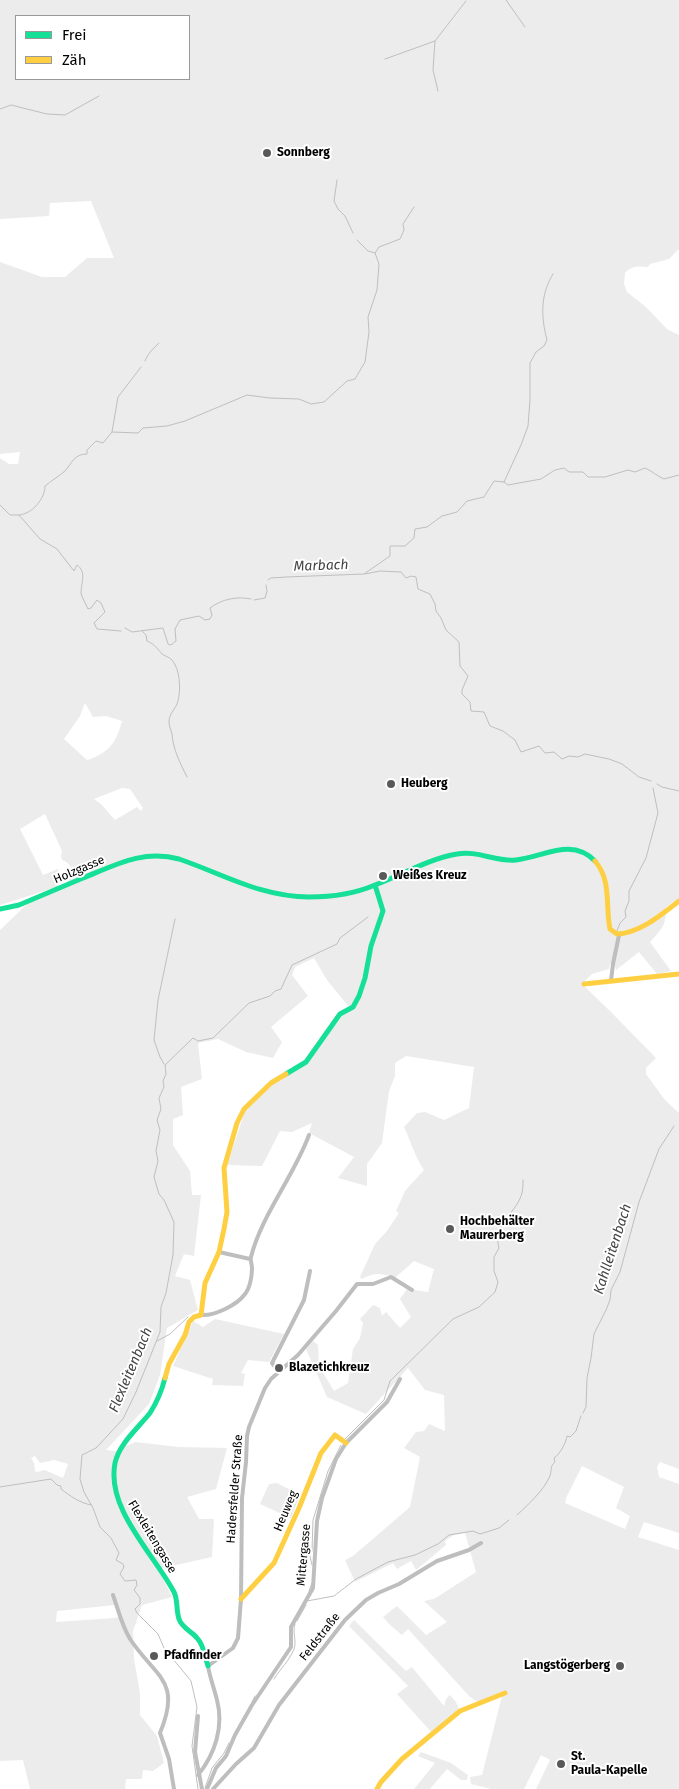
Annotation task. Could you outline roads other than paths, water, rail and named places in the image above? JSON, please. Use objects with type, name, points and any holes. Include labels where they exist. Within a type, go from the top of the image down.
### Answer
[{"type":"street","name":"Holzgasse","points":[[0,908],[19,905],[128,859],[147,855],[167,856],[194,864],[250,888],[296,897],[346,894],[375,885],[443,857],[460,853],[482,855],[506,861],[571,848],[592,856],[602,866],[608,884],[610,927],[612,932],[619,935]]},
{"type":"street","points":[[309,1135],[262,1230],[250,1259],[252,1269],[246,1293],[239,1300],[220,1311],[201,1315],[205,1283],[219,1252],[227,1212],[224,1168],[241,1116],[244,1109],[271,1083],[306,1062],[340,1014],[353,1007],[365,978],[371,946],[383,911],[375,885]]},
{"type":"street","points":[[611,981],[619,935],[650,922],[679,901]]},
{"type":"street","points":[[584,984],[679,974]]},
{"type":"street","points":[[219,1252],[250,1259]]},
{"type":"street","points":[[278,1371],[272,1363],[304,1300],[310,1271]]},
{"type":"street","name":"Hadersfelder Straße","points":[[208,1666],[233,1648],[238,1638],[241,1599],[242,1498],[247,1436],[265,1388],[278,1371],[298,1355],[357,1284],[373,1284],[391,1277],[412,1290]]},
{"type":"street","name":"Flexleitengasse","points":[[201,1315],[194,1317],[189,1322],[185,1334],[169,1364],[162,1391],[152,1410],[119,1451],[115,1463],[114,1479],[122,1509],[175,1595],[179,1618],[185,1628],[198,1638],[208,1666]]},
{"type":"street","name":"Mittergasse","points":[[207,1789],[216,1768],[226,1756],[252,1705],[292,1647],[291,1627],[313,1588],[316,1521],[333,1466],[346,1443],[387,1402],[400,1379]]},
{"type":"street","name":"Heuweg","points":[[241,1599],[274,1563],[321,1453],[335,1435],[346,1443]]},
{"type":"street","name":"Feldstraße","points":[[213,1789],[254,1748],[279,1705],[345,1620],[356,1609],[378,1593],[398,1584],[437,1560],[470,1550],[481,1543]]},
{"type":"street","points":[[113,1595],[128,1636],[165,1682],[168,1692],[168,1707],[167,1716],[160,1734],[169,1759],[174,1789]]},
{"type":"street","points":[[198,1775],[212,1753],[219,1726],[217,1701],[210,1682],[208,1666]]},
{"type":"street","points":[[377,1789],[402,1759],[460,1711],[505,1693]]},
{"type":"street","points":[[198,1716],[194,1744],[202,1789]]},
{"type":"waterway","points":[[506,0],[525,27]]},
{"type":"waterway","points":[[385,59],[435,41],[466,1]]},
{"type":"waterway","points":[[435,41],[433,70],[438,91]]},
{"type":"waterway","points":[[0,109],[11,105],[47,114],[65,115],[99,96]]},
{"type":"waterway","points":[[337,180],[334,201],[338,209],[345,216],[353,233]]},
{"type":"waterway","points":[[19,515],[29,512],[37,505],[43,496],[45,486],[65,471],[76,457],[87,454],[87,450],[96,441],[103,443],[112,432],[138,433],[143,428],[167,426],[185,421],[247,395],[299,399],[311,404],[324,402],[347,381],[355,379],[365,362],[369,332],[368,317],[377,290],[379,264],[375,253],[379,247],[400,239],[404,230],[403,224],[414,207]]},
{"type":"waterway","points":[[357,240],[368,251],[375,253]]},
{"type":"waterway","points":[[504,482],[528,426],[530,363],[536,352],[544,346],[547,340],[543,306],[546,290],[553,274]]},
{"type":"waterway","points":[[145,361],[149,353],[159,343]]},
{"type":"waterway","points":[[112,432],[118,397],[141,367]]},
{"type":"waterway","name":"Marbach","points":[[268,580],[286,577],[364,574],[390,556],[390,546],[405,546],[414,538],[415,529],[427,527],[442,516],[457,512],[467,501],[484,497],[494,481],[504,482],[508,485],[541,479],[555,470],[564,468],[569,472],[583,472],[588,477],[605,477],[628,470],[635,472],[645,468],[664,479],[679,475]]},
{"type":"waterway","name":"Marbach","points":[[0,505],[10,515],[19,515],[40,539],[57,549],[74,571],[77,565],[80,568],[83,574],[81,593],[88,609],[97,600],[101,603],[105,612],[94,623],[97,629],[121,631]]},
{"type":"waterway","points":[[365,574],[380,571],[401,572],[406,578],[416,577],[418,589],[430,594],[446,630],[459,642],[460,666],[468,676],[462,694],[470,702],[471,711],[484,712],[490,726],[503,731],[515,740],[521,752],[539,746],[545,753],[554,752],[562,759],[585,754],[609,759],[622,764],[639,777],[651,781]]},
{"type":"waterway","name":"Marbach","points":[[254,600],[265,598],[266,585]]},
{"type":"waterway","name":"Marbach","points":[[125,628],[132,632],[163,628],[168,644],[171,645],[176,641],[175,629],[180,620],[199,616],[205,620],[210,619],[212,615],[210,608],[220,602],[235,598],[251,599]]},
{"type":"waterway","points":[[142,631],[146,635],[147,641],[154,645],[162,654],[170,658],[177,669],[180,685],[179,696],[170,716],[169,724],[175,751],[187,777]]},
{"type":"waterway","points":[[657,784],[679,791]]},
{"type":"waterway","points":[[617,931],[620,923],[626,917],[625,911],[629,901],[629,891],[646,858],[658,813],[653,788]]},
{"type":"waterway","name":"Flexleitenbach","points":[[198,1789],[192,1746],[197,1707],[191,1681],[164,1648],[158,1634],[135,1609],[140,1604],[140,1598],[134,1590],[137,1585],[136,1580],[125,1581],[120,1574],[124,1567],[123,1564],[116,1560],[119,1553],[111,1538],[100,1527],[93,1508],[84,1492],[80,1479],[82,1455],[96,1448],[123,1419],[160,1332],[161,1307],[166,1293],[173,1255],[174,1222],[164,1200],[159,1194],[154,1177],[158,1161],[156,1151],[160,1130],[157,1120],[161,1109],[159,1098],[164,1087],[165,1065],[193,1038],[198,1041],[213,1038],[249,1003],[270,996],[275,991],[281,989],[292,965],[337,944],[340,938],[368,917]]},
{"type":"waterway","points":[[164,1064],[154,1040],[158,1000],[175,919]]},
{"type":"waterway","name":"Kahlleitenbach","points":[[583,1413],[586,1407],[587,1378],[594,1334],[606,1310],[611,1290],[620,1272],[639,1202],[659,1149],[674,1126]]},
{"type":"waterway","points":[[345,1439],[384,1400],[390,1381],[453,1319],[479,1307],[495,1292],[498,1282],[494,1271],[494,1257],[499,1248],[499,1232],[519,1200],[523,1180]]},
{"type":"waterway","points":[[157,1341],[170,1334],[188,1317]]},
{"type":"waterway","name":"Kahlleitenbach","points":[[517,1515],[544,1487],[555,1462],[554,1458],[562,1448],[567,1436],[570,1437],[576,1431],[581,1416]]},
{"type":"waterway","points":[[312,1565],[310,1556],[312,1551],[313,1520],[328,1471],[341,1445]]},
{"type":"waterway","points":[[0,1487],[51,1479],[72,1497],[91,1505]]},
{"type":"waterway","name":"Kahlleitenbach","points":[[307,1601],[334,1596],[356,1579],[388,1562],[415,1555],[438,1544],[449,1535],[473,1531],[480,1534],[499,1528],[509,1520]]},
{"type":"waterway","points":[[309,1591],[312,1583]]},
{"type":"waterway","name":"Kahlleitenbach","points":[[297,1621],[306,1605]]},
{"type":"waterway","name":"Kahlleitenbach","points":[[274,1679],[294,1649],[295,1624]]},
{"type":"waterway","points":[[252,1702],[255,1696]]},
{"type":"waterway","points":[[205,1788],[212,1768],[229,1743]]},
{"type":"place","name":"Sonnberg","points":[[267,153]]},
{"type":"place","name":"Heuberg","points":[[391,784]]},
{"type":"place","name":"Weißes Kreuz","points":[[383,876]]},
{"type":"place","name":"Hochbehälter Maurerberg","points":[[450,1229]]},
{"type":"place","name":"Blazetichkreuz","points":[[279,1368]]},
{"type":"place","name":"Pfadfinder","points":[[154,1656]]},
{"type":"place","name":"Langstögerberg","points":[[620,1666]]},
{"type":"place","name":"St. Paula-Kapelle","points":[[561,1764]]}]
